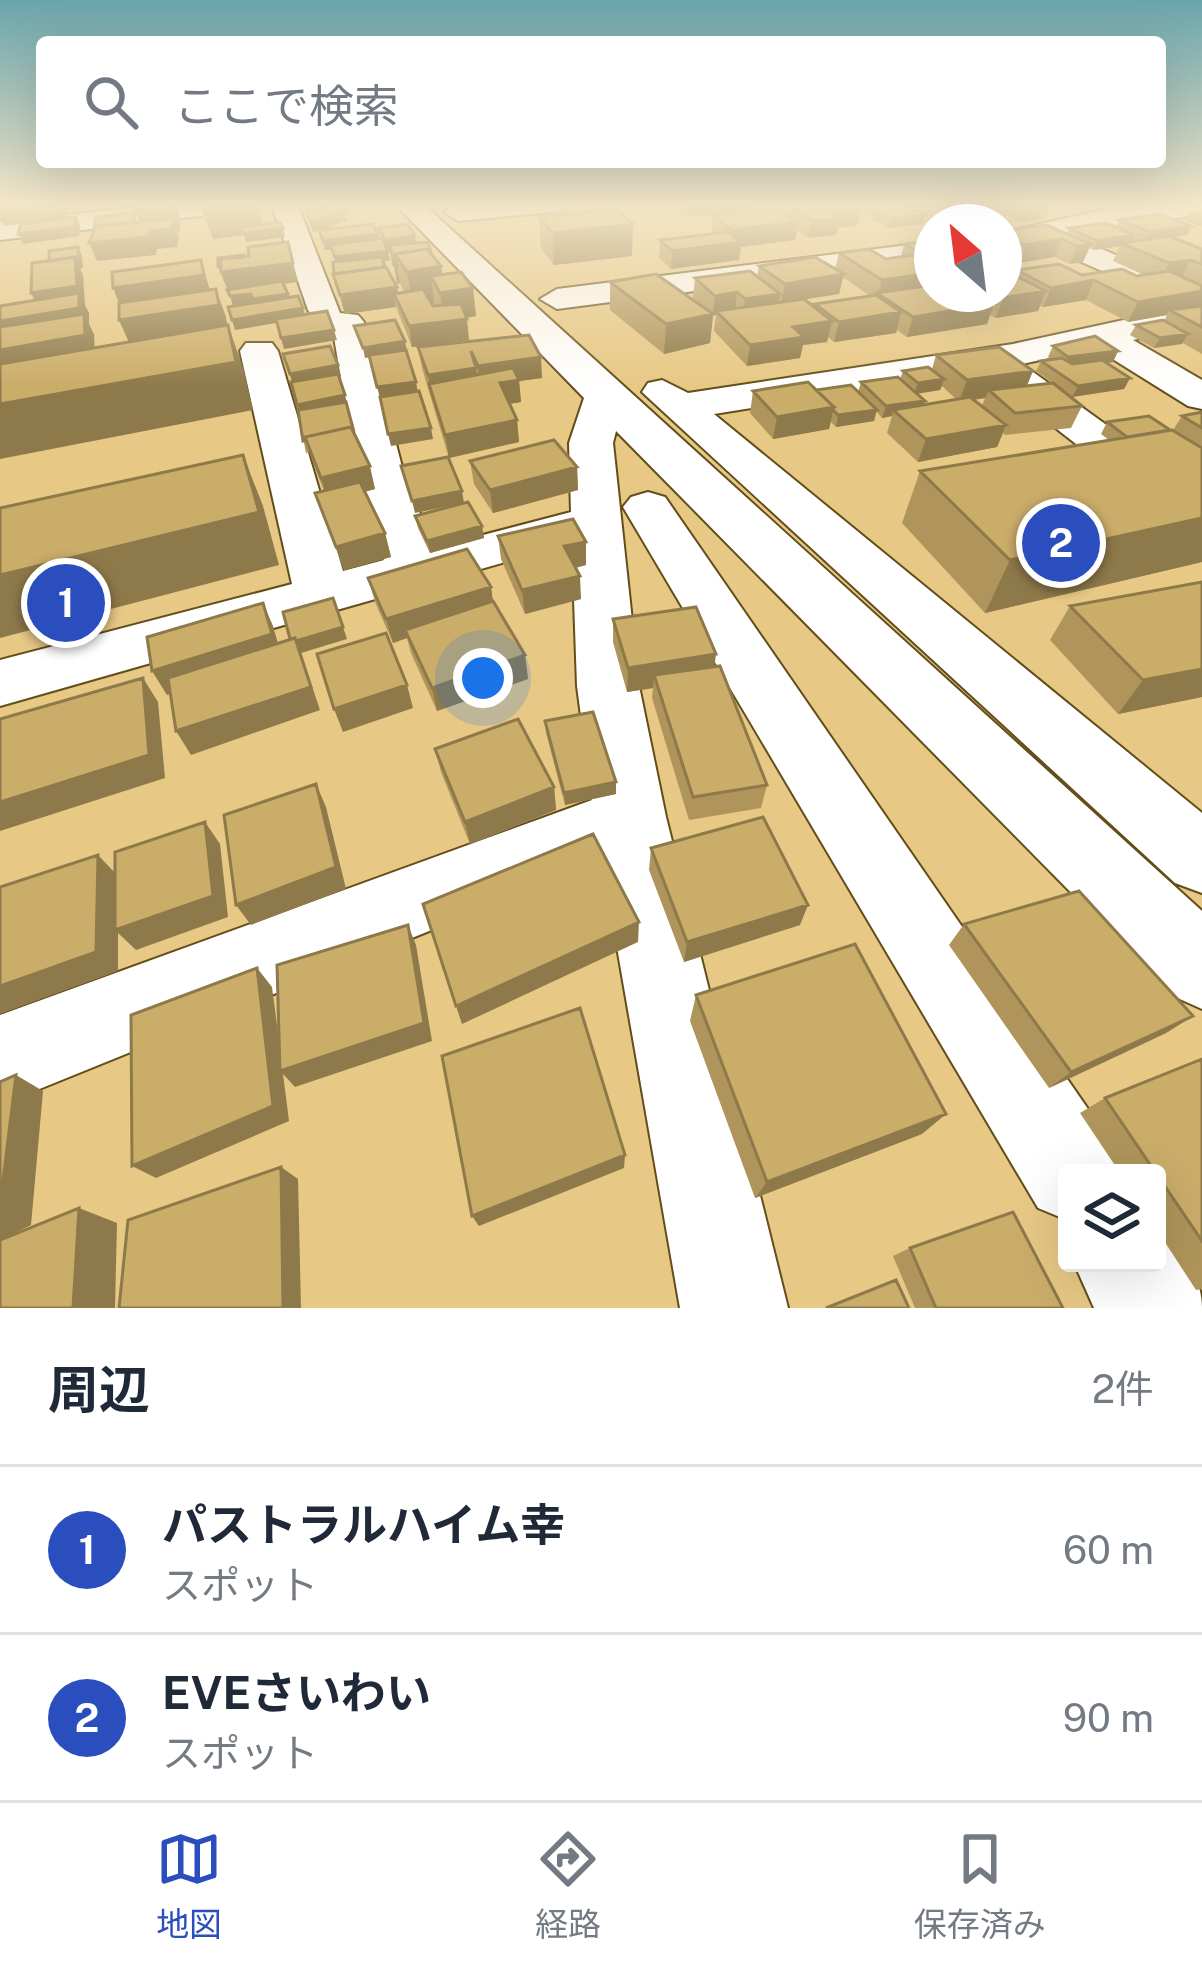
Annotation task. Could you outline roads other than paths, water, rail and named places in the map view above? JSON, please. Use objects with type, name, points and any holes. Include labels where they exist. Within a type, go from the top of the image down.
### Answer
[{"type":"street","points":[[312,264],[335,316],[414,569]]},
{"type":"street","points":[[497,264],[607,391],[651,505],[1066,1164]]},
{"type":"street","points":[[516,264],[1202,859]]},
{"type":"street","points":[[557,299],[830,264]]},
{"type":"street","points":[[1111,264],[1202,303]]},
{"type":"street","points":[[679,407],[989,358],[1202,314]]},
{"type":"street","points":[[1098,334],[1202,397]]},
{"type":"street","points":[[259,351],[322,596]]},
{"type":"street","points":[[989,358],[1202,518]]},
{"type":"street","points":[[607,391],[592,443],[651,505],[1202,967]]},
{"type":"street","points":[[0,683],[651,505]]},
{"type":"street","points":[[651,505],[608,686],[630,817],[734,1308]]},
{"type":"street","points":[[0,1060],[630,817]]},
{"type":"street","points":[[1132,1272],[1154,1308]]},
{"type":"place","name":"EVEさいわい","points":[[1061,543]]},
{"type":"place","name":"パストラルハイム幸","points":[[66,603]]}]
